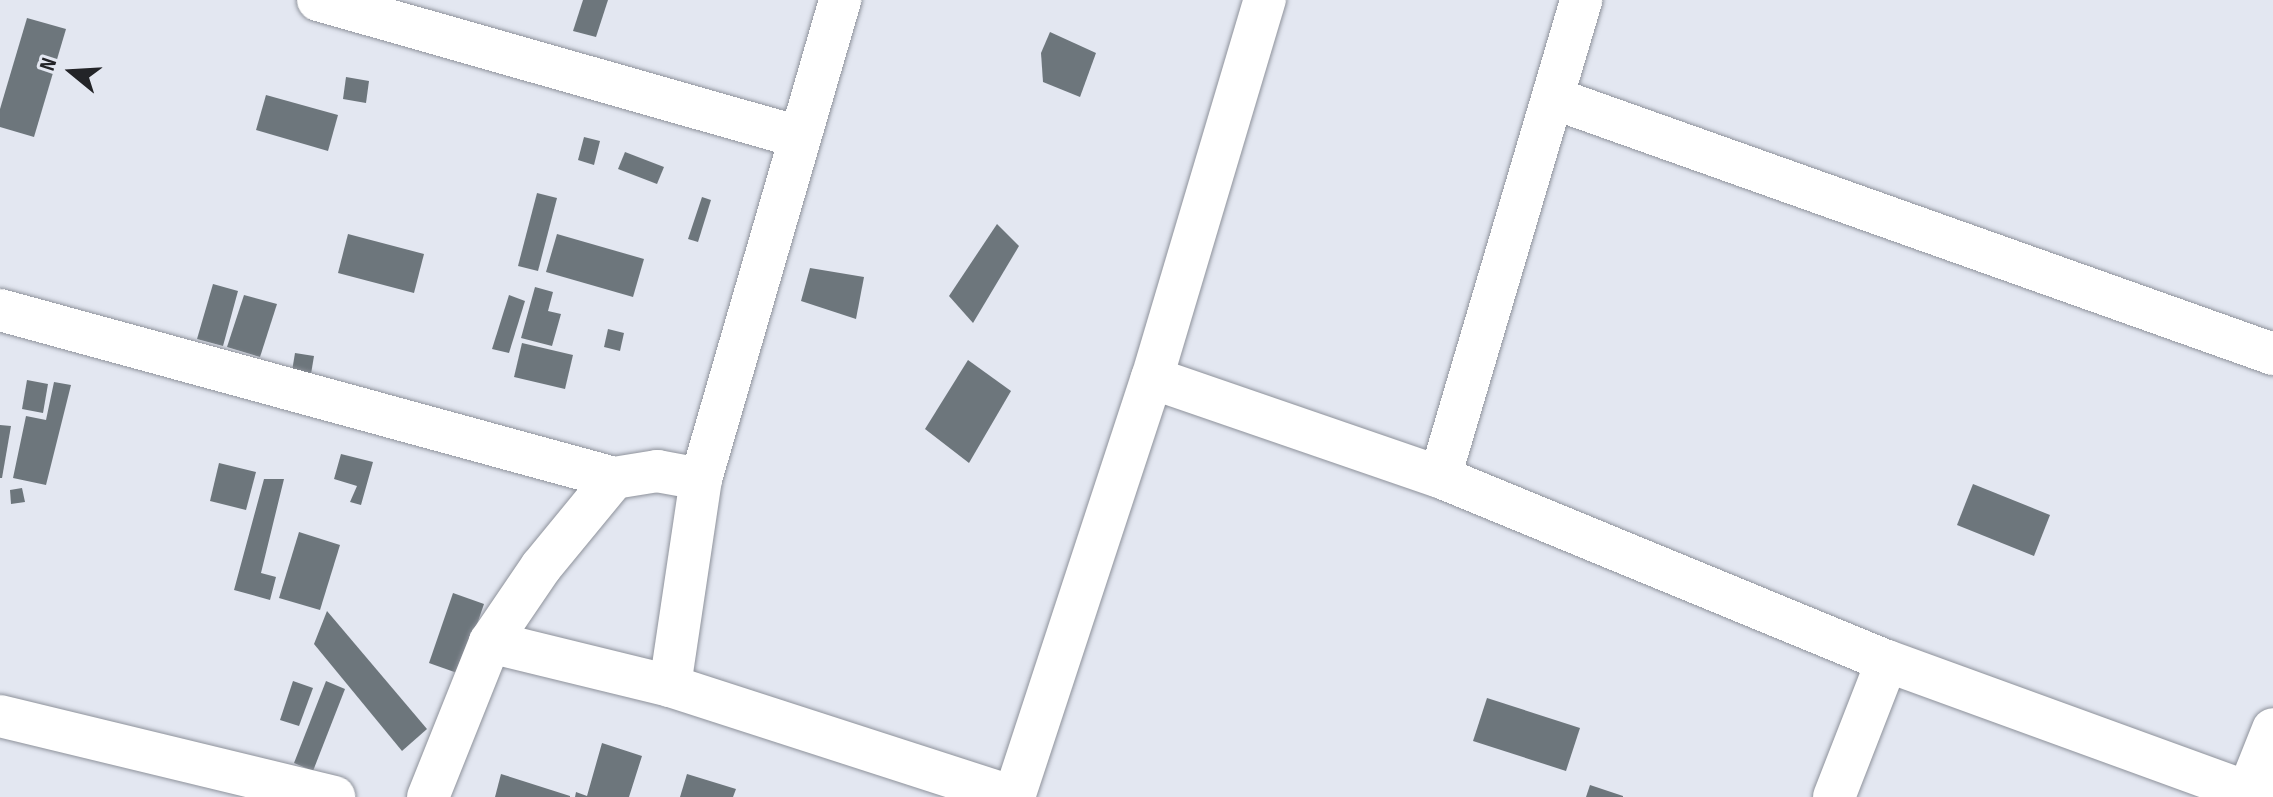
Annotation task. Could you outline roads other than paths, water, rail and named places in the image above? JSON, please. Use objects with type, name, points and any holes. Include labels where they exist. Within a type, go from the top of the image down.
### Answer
[{"type":"street","points":[[318,0],[798,137]]},
{"type":"street","points":[[670,686],[701,479],[840,0]]},
{"type":"street","points":[[490,642],[670,686],[1014,797],[1152,378],[1265,0]]},
{"type":"street","points":[[1440,477],[1581,0]]},
{"type":"street","points":[[1553,98],[2273,354]]},
{"type":"street","points":[[0,310],[614,478],[657,471],[701,479]]},
{"type":"street","points":[[1152,378],[1440,477],[1887,661],[2251,796],[2273,729]]},
{"type":"street","points":[[428,797],[490,642],[541,567],[614,478]]},
{"type":"street","points":[[1834,797],[1887,661]]},
{"type":"street","points":[[0,716],[334,797]]}]
